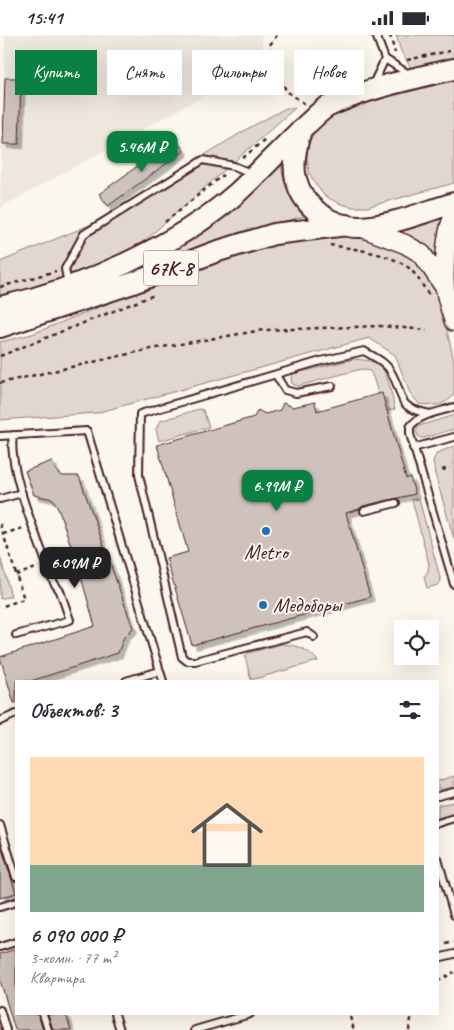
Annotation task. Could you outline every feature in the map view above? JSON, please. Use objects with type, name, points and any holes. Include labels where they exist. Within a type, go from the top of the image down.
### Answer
[{"type":"main road","points":[[0,307],[59,290],[147,253],[219,209],[257,175],[325,108],[370,91],[454,69]]},
{"type":"main road","points":[[300,131],[295,149],[296,179],[303,196],[314,211],[329,220],[353,226],[405,244],[422,254],[445,288]]},
{"type":"main road","name":"67К-8","points":[[0,327],[133,283],[215,252],[274,234],[380,225],[454,203]]},
{"type":"main road","points":[[454,216],[450,223],[446,244],[445,288],[454,322]]},
{"type":"lane","points":[[370,91],[385,59],[376,35]]},
{"type":"lane","points":[[385,59],[395,63],[416,78]]},
{"type":"lane","points":[[59,290],[65,269],[84,234],[203,160],[234,166],[257,175]]},
{"type":"lane","points":[[314,637],[307,632],[195,661],[187,661],[182,657],[138,475],[140,414],[320,361],[364,351],[381,361],[391,371],[406,406],[414,411],[430,415]]},
{"type":"lane","points":[[276,375],[285,390],[296,393],[332,386]]},
{"type":"lane","points":[[454,407],[418,420],[410,427],[413,448],[454,584]]},
{"type":"lane","points":[[0,436],[87,431],[163,680]]},
{"type":"lane","points":[[13,435],[11,446],[22,493],[47,565],[54,583],[60,591],[70,620],[16,635]]},
{"type":"lane","points":[[413,448],[454,437]]},
{"type":"lane","points":[[0,499],[22,493]]},
{"type":"lane","points":[[364,511],[396,503]]},
{"type":"lane","points":[[129,680],[160,671]]},
{"type":"lane","points":[[0,721],[14,715]]},
{"type":"lane","points":[[439,795],[454,792]]},
{"type":"lane","points":[[439,823],[454,818]]},
{"type":"lane","points":[[0,825],[15,874]]},
{"type":"lane","points":[[439,862],[454,915]]},
{"type":"lane","points":[[0,907],[15,902]]},
{"type":"lane","points":[[0,947],[15,942]]},
{"type":"lane","points":[[439,958],[454,953]]},
{"type":"lane","points":[[0,1010],[6,1030]]},
{"type":"lane","points":[[43,1015],[48,1030]]},
{"type":"lane","points":[[115,1015],[120,1030]]},
{"type":"lane","points":[[195,1030],[247,1015]]},
{"type":"path","points":[[390,35],[395,63],[454,50]]},
{"type":"path","points":[[328,245],[364,251],[394,259],[410,269],[430,297]]},
{"type":"path","points":[[0,355],[154,295]]},
{"type":"path","points":[[0,383],[151,349],[264,330],[381,326],[427,330]]},
{"type":"path","points":[[442,470],[450,468]]},
{"type":"path","points":[[0,524],[24,599],[0,607]]},
{"type":"path","points":[[3,534],[33,525]]},
{"type":"path","points":[[16,575],[47,565]]},
{"type":"path","points":[[439,980],[454,972]]},
{"type":"path","points":[[409,1030],[412,1015]]},
{"type":"path","points":[[350,1017],[354,1030]]},
{"type":"shaded area","points":[[5,35],[261,35],[263,50],[192,50],[192,95],[205,95],[0,208]]},
{"type":"shaded area","points":[[396,35],[454,35],[454,65],[412,70],[401,51]]},
{"type":"shaded area","points":[[454,80],[454,183],[367,207],[352,207],[338,203],[325,196],[309,173],[308,146],[314,131],[335,111]]},
{"type":"shaded area","points":[[286,108],[295,108],[142,243],[113,260],[69,278],[0,297],[0,262],[92,224],[247,129]]},
{"type":"shaded area","points":[[281,164],[288,192],[305,216],[239,233],[145,270],[143,265],[221,220]]},
{"type":"shaded area","points":[[450,214],[441,273],[420,246],[397,229]]},
{"type":"shaded area","points":[[331,233],[392,243],[409,254],[436,283],[454,361],[454,395],[446,402],[434,405],[419,404],[410,393],[395,355],[369,338],[96,413],[0,420],[0,342],[32,334],[239,251]]},
{"type":"shaded area","points":[[354,359],[366,360],[381,367],[387,378],[395,409],[384,412],[370,371],[361,369],[298,386],[292,384],[291,378],[293,374]]},
{"type":"shaded area","points":[[199,409],[203,410],[209,427],[159,441],[156,429],[160,421]]},
{"type":"shaded area","points":[[454,415],[454,429],[424,438],[418,436],[416,431],[419,426]]},
{"type":"shaded area","points":[[454,446],[454,539],[433,461],[437,453]]},
{"type":"shaded area","points":[[419,499],[441,581],[438,585],[427,588],[424,577],[428,571],[429,564],[412,500]]},
{"type":"shaded area","points":[[0,556],[11,596],[0,599]]},
{"type":"shaded area","points":[[282,644],[302,648],[318,661],[251,680],[245,656],[248,653]]},
{"type":"shaded area","points":[[454,776],[454,787],[439,790],[439,781]]},
{"type":"shaded area","points":[[454,802],[454,813],[439,818],[439,805]]},
{"type":"building","points":[[5,78],[15,78],[15,95],[20,95],[19,144],[3,144]]},
{"type":"building","points":[[175,139],[184,151],[108,206],[99,194]]},
{"type":"building","name":"Metro","points":[[382,393],[406,479],[410,477],[415,494],[363,506],[346,513],[370,597],[192,645],[166,558],[188,552],[157,445],[254,417],[258,410],[265,414],[280,410],[283,403],[293,407],[315,402],[317,411]]},
{"type":"building","points":[[52,461],[55,470],[63,476],[79,476],[133,628],[124,637],[118,653],[34,680],[15,680],[14,703],[0,657],[95,626],[77,563],[59,511],[53,499],[34,495],[25,471]]},
{"type":"building","points":[[0,847],[15,893],[0,898]]},
{"type":"building","points":[[15,949],[15,1015],[38,1015],[43,1030],[15,1030],[0,980],[0,954]]},
{"type":"building","points":[[48,1015],[66,1015],[71,1030],[53,1030]]},
{"type":"place","name":"Metro","points":[[266,531]]},
{"type":"place","name":"Медоборы","points":[[263,605]]}]
